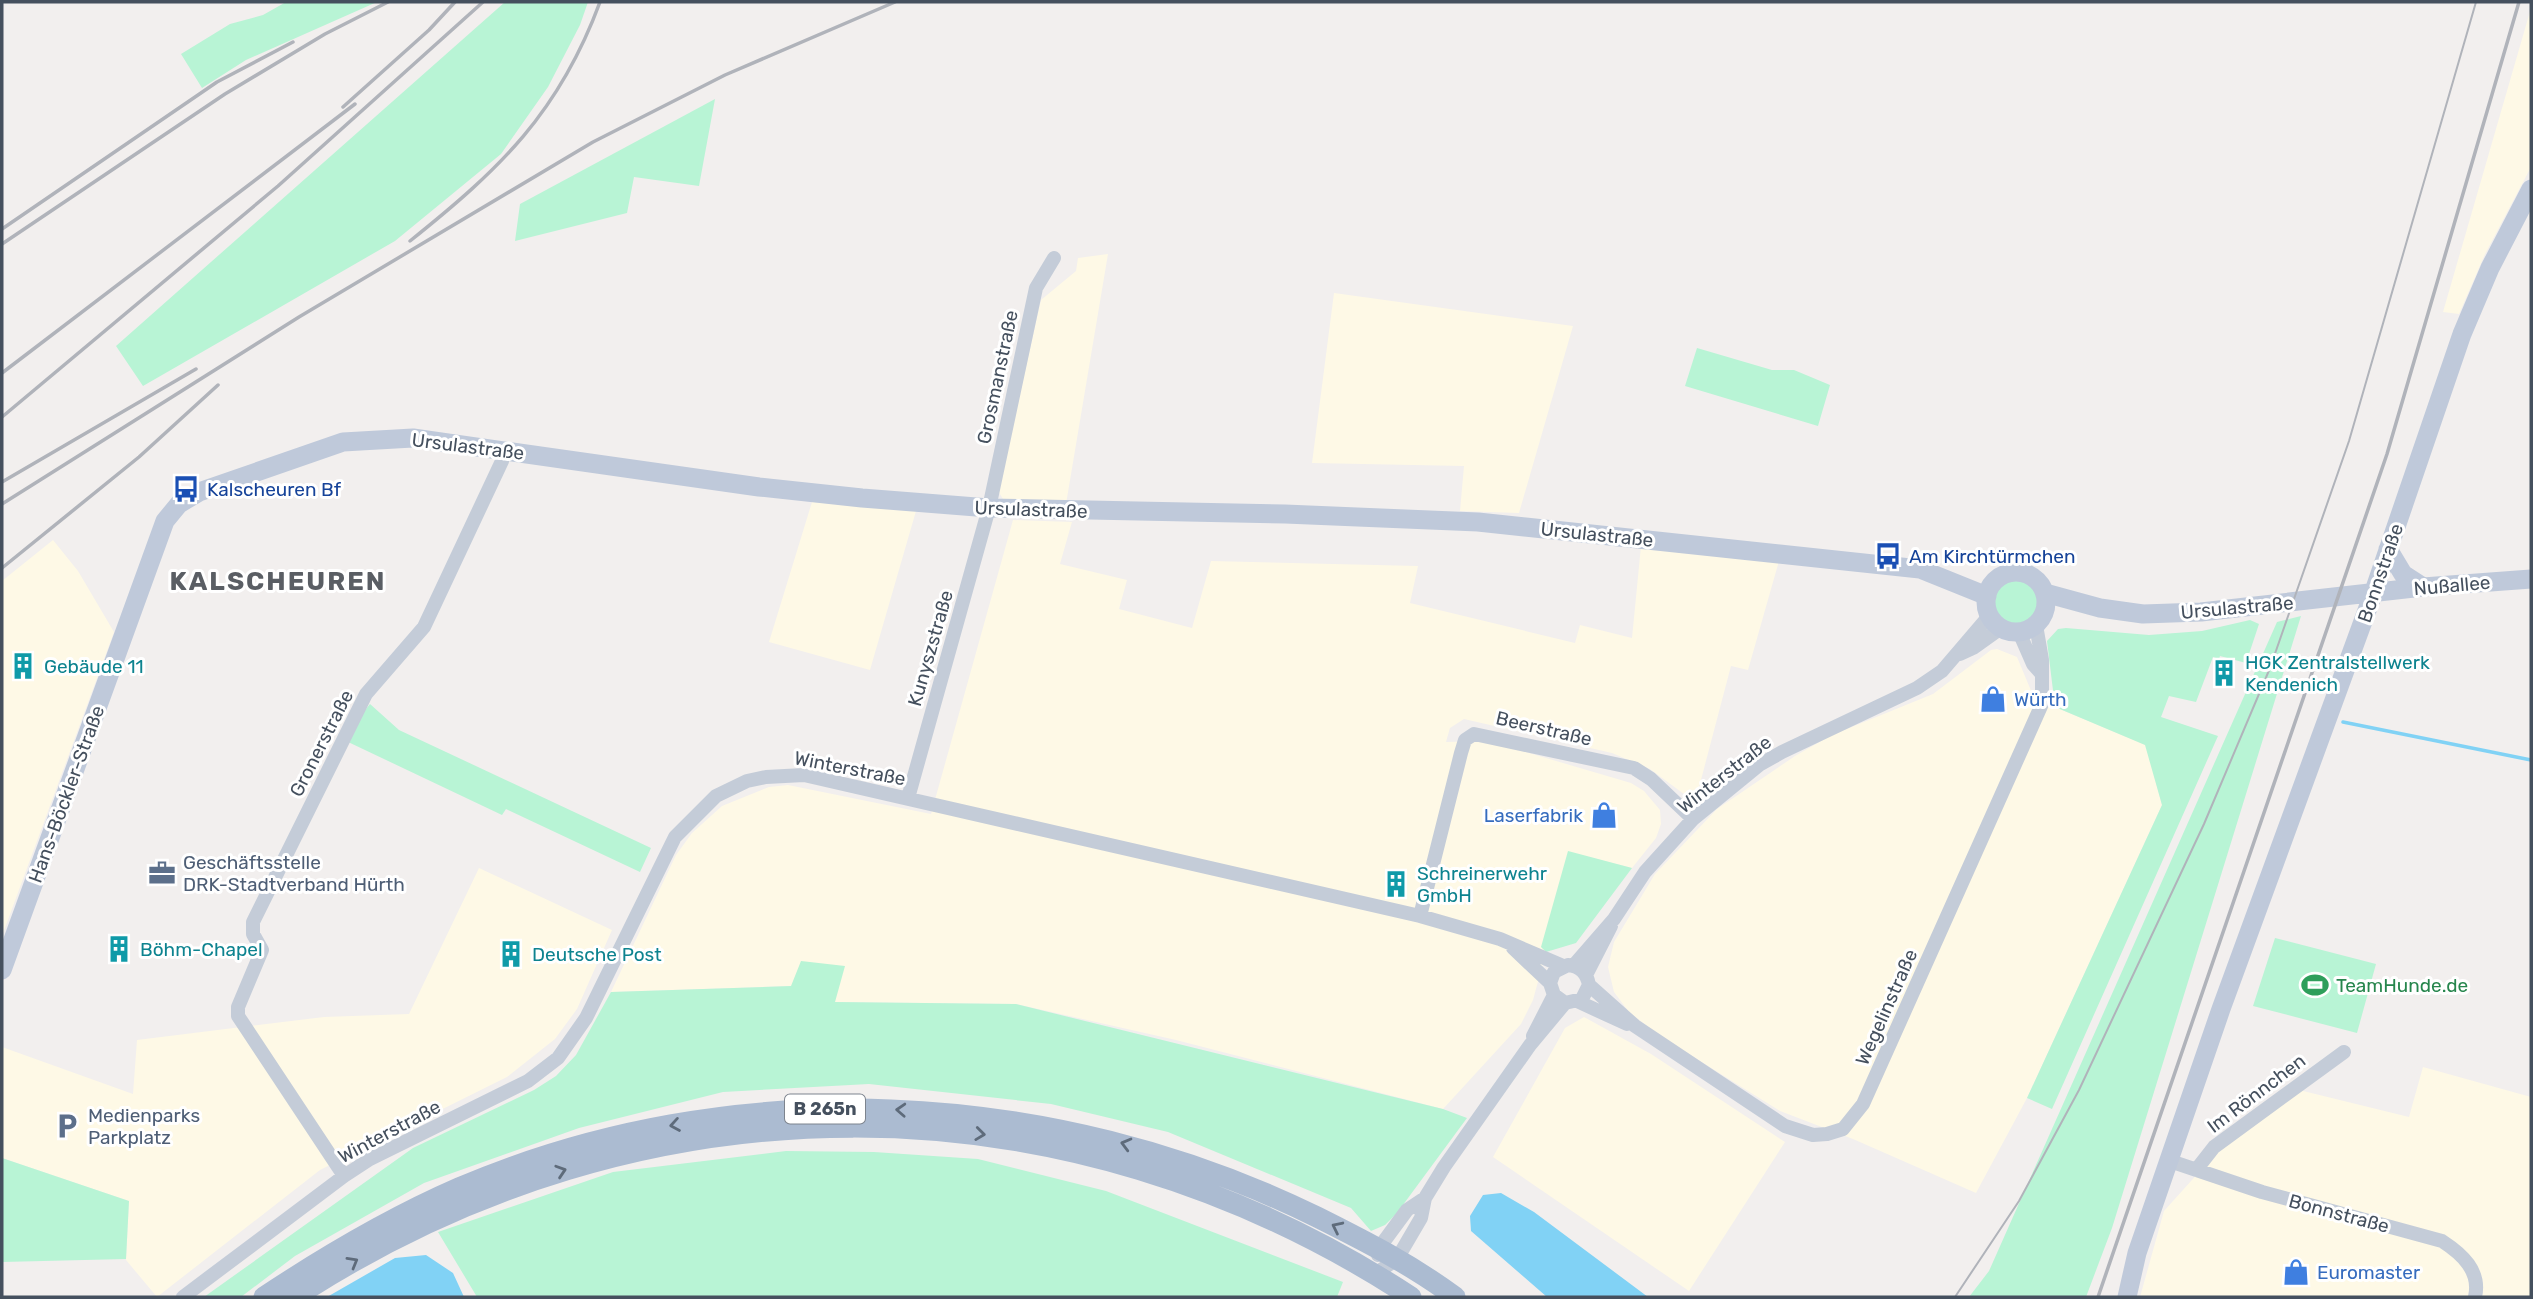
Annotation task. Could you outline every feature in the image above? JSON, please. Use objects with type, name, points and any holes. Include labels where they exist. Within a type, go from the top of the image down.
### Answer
[{"type":"main road","name":"B 265n","points":[[264,1297],[336,1251],[413,1210],[460,1188],[552,1155],[640,1132],[688,1123],[826,1109],[934,1112],[1038,1124],[1088,1134],[1221,1174],[1388,1254],[1454,1297]]},
{"type":"main road","name":"B 265n","points":[[295,1297],[380,1246],[442,1216],[514,1186],[586,1163],[726,1134],[858,1126],[989,1135],[1124,1166],[1197,1190],[1287,1226],[1412,1297]]},
{"type":"street","name":"Bonnstraße","points":[[2127,1297],[2137,1253],[2221,1009],[2373,594],[2462,334],[2490,268],[2531,189]]},
{"type":"street","name":"Grosmanstraße","points":[[989,508],[1036,288],[1054,258]]},
{"type":"street","name":"Ursulastraße","points":[[157,538],[172,511],[189,497],[296,456],[343,442],[413,438],[759,487],[989,508],[1285,514],[1478,522],[1837,559],[1938,573],[1990,588],[2007,573],[2025,573],[2041,584],[2045,593],[2100,608],[2143,614],[2202,612],[2373,594]]},
{"type":"street","name":"Gronerstraße","points":[[344,1176],[238,1016],[238,1007],[262,950],[253,934],[253,922],[366,694],[424,627],[502,460],[503,450]]},
{"type":"street","name":"Kunyszstraße","points":[[908,798],[989,508]]},
{"type":"street","name":"Hans-Böckler-Straße","points":[[2,970],[157,538]]},
{"type":"street","points":[[2388,549],[2400,571],[2423,587]]},
{"type":"street","name":"Nußallee","points":[[2373,594],[2423,587],[2531,579]]},
{"type":"street","points":[[1990,588],[2018,623],[2045,593]]},
{"type":"street","name":"Ursulastraße","points":[[2018,623],[2053,611],[2100,608]]},
{"type":"street","name":"Winterstraße","points":[[1510,944],[1562,996],[1586,995],[1587,980],[1614,919],[1645,872],[1693,819],[1759,765],[1811,735],[1917,688],[1942,671],[1959,654],[2018,623]]},
{"type":"street","name":"Wegelinstraße","points":[[1569,965],[1635,1026],[1785,1126],[1813,1135],[1843,1129],[1863,1104],[1899,1029],[2042,704],[2041,673],[2033,664],[2018,623]]},
{"type":"street","name":"Beerstraße","points":[[1420,916],[1461,753],[1465,740],[1474,734],[1633,768],[1651,779],[1693,819]]},
{"type":"street","name":"Winterstraße","points":[[183,1297],[370,1159],[528,1081],[558,1058],[586,1018],[666,849],[685,824],[716,796],[747,781],[804,775],[908,798],[1420,916],[1485,934],[1569,965],[1614,919]]},
{"type":"street","points":[[1388,1254],[1407,1210],[1425,1198],[1530,1045],[1536,1027],[1562,996],[1554,972],[1569,965]]},
{"type":"street","name":"Wegelinstraße","points":[[1562,996],[1635,1026]]},
{"type":"street","name":"Im Rönnchen","points":[[2196,1170],[2214,1147],[2344,1052]]},
{"type":"street","name":"Bonnstraße","points":[[2170,1160],[2263,1192],[2442,1241],[2457,1250],[2475,1274],[2476,1297]]},
{"type":"street","points":[[1375,1274],[1388,1254],[1421,1218],[1425,1198]]},
{"type":"shaded area","points":[[2531,8],[2531,167],[2485,254],[2459,314],[2443,312]]},
{"type":"shaded area","points":[[1108,254],[1066,504],[1005,502],[998,491],[1041,300],[1076,271],[1078,258]]},
{"type":"shaded area","points":[[1334,293],[1573,326],[1519,513],[1460,511],[1464,466],[1312,463]]},
{"type":"shaded area","points":[[812,502],[916,511],[870,670],[769,642]]},
{"type":"shaded area","points":[[1013,520],[1072,522],[1060,564],[1127,580],[1119,609],[1192,628],[1211,561],[1418,566],[1410,603],[1575,643],[1580,625],[1632,638],[1641,546],[1779,561],[1748,670],[1731,666],[1697,795],[1688,797],[1650,769],[1612,753],[1464,719],[1450,728],[1446,742],[1488,741],[1631,783],[1644,791],[1660,810],[1661,824],[1656,838],[1632,868],[1568,852],[1533,1000],[1521,1024],[1443,1109],[1176,1040],[1016,1004],[834,1002],[844,966],[792,986],[611,992],[676,855],[692,833],[722,806],[769,787],[788,785],[931,814]]},
{"type":"shaded area","points":[[53,540],[78,571],[114,632],[2,936],[2,581]]},
{"type":"shaded area","points":[[1997,649],[2017,657],[2032,693],[2055,707],[2146,745],[2162,805],[2027,1098],[1976,1193],[1853,1139],[1780,1111],[1660,1036],[1629,1012],[1614,992],[1608,967],[1614,942],[1655,874],[1717,809],[1795,756],[1832,735],[1933,694],[1991,650]]},
{"type":"shaded area","points":[[479,868],[612,930],[577,1009],[555,1039],[507,1077],[320,1170],[157,1297],[126,1260],[129,1201],[2,1158],[2,1047],[133,1094],[137,1040],[324,1017],[409,1014]]},
{"type":"shaded area","points":[[1584,1017],[1651,1054],[1785,1142],[1689,1291],[1493,1157],[1565,1028]]},
{"type":"shaded area","points":[[2423,1067],[2531,1097],[2531,1297],[2140,1297],[2164,1211],[2219,1150],[2295,1089],[2409,1117]]},
{"type":"green space","points":[[286,2],[377,2],[246,60],[202,88],[181,54],[230,24],[263,15]]},
{"type":"green space","points":[[505,2],[588,2],[580,25],[548,87],[501,154],[395,241],[143,386],[116,346]]},
{"type":"green space","points":[[715,99],[699,186],[634,177],[627,213],[515,241],[520,204]]},
{"type":"green space","points":[[1697,348],[1772,370],[1794,370],[1830,385],[1818,426],[1685,386]]},
{"type":"green space","points":[[2017,580],[2026,581],[2033,587],[2039,594],[2039,612],[2033,619],[2026,625],[2017,626],[2008,625],[2001,619],[1995,612],[1994,603],[1995,594],[2001,587],[2008,581]]},
{"type":"green space","points":[[2301,616],[2112,1228],[2086,1297],[1969,1297],[1989,1271],[2277,622]]},
{"type":"green space","points":[[2250,620],[2259,624],[2246,663],[2220,656],[2219,659],[2213,657],[2196,702],[2169,696],[2161,717],[2218,736],[2052,1109],[2027,1098],[2162,805],[2145,745],[2055,707],[2047,641],[2058,629],[2066,628],[2149,635],[2202,631]]},
{"type":"green space","points":[[370,704],[399,730],[651,848],[640,872],[506,809],[502,815],[346,741],[357,720]]},
{"type":"green space","points":[[1568,851],[1632,868],[1576,943],[1546,952],[1541,947]]},
{"type":"green space","name":"TeamHunde.de","points":[[2275,938],[2376,964],[2357,1033],[2253,1006]]},
{"type":"green space","points":[[801,961],[845,966],[835,1002],[1016,1004],[1443,1109],[1467,1118],[1397,1213],[1385,1225],[1371,1231],[1351,1208],[1168,1132],[1051,1104],[869,1084],[723,1092],[579,1128],[424,1183],[295,1256],[241,1297],[204,1297],[413,1148],[534,1090],[556,1076],[576,1055],[611,992],[791,986]]},
{"type":"green space","points":[[786,1151],[874,1152],[978,1159],[1106,1191],[1343,1282],[1337,1297],[477,1297],[438,1232],[613,1172]]},
{"type":"green space","points":[[2,1158],[129,1201],[126,1259],[2,1262]]},
{"type":"water","points":[[1501,1193],[1534,1212],[1648,1297],[1547,1297],[1471,1231],[1470,1216],[1483,1195]]},
{"type":"water","points":[[426,1255],[453,1273],[464,1297],[327,1297],[395,1258]]},
{"type":"waterway","points":[[2343,722],[2531,760]]},
{"type":"tram line","points":[[1955,1297],[2019,1201],[2079,1090],[2204,824],[2270,668],[2349,441],[2476,2]]},
{"type":"railway","points":[[2,244],[225,94],[325,34],[388,2]]},
{"type":"railway","points":[[343,107],[429,30],[455,2]]},
{"type":"railway","points":[[2,417],[278,186],[483,2]]},
{"type":"railway","points":[[410,241],[472,189],[523,136],[566,76],[600,2]]},
{"type":"railway","points":[[2,504],[299,317],[593,142],[725,75],[895,2]]},
{"type":"railway","points":[[2098,1297],[2387,454],[2519,2]]},
{"type":"railway","points":[[2,229],[217,82],[293,42]]},
{"type":"railway","points":[[2,373],[355,104]]},
{"type":"railway","points":[[2,482],[196,369]]},
{"type":"railway","points":[[2,568],[139,457],[218,385]]},
{"type":"place","name":"Kalscheuren Bf","points":[[186,489]]},
{"type":"place","name":"Am Kirchtürmchen","points":[[1888,556]]},
{"type":"place","name":"Gebäude 11","points":[[23,666]]},
{"type":"place","name":"HGK Zentralstellwerk Kendenich","points":[[2224,673]]},
{"type":"place","name":"Würth","points":[[1993,699]]},
{"type":"place","name":"Laserfabrik","points":[[1604,815]]},
{"type":"place","name":"Geschäftsstelle DRK-Stadtverband Hürth","points":[[162,873]]},
{"type":"place","name":"Schreinerwehr GmbH","points":[[1396,884]]},
{"type":"place","name":"Böhm-Chapel","points":[[119,949]]},
{"type":"place","name":"Deutsche Post","points":[[511,954]]},
{"type":"place","name":"TeamHunde.de","points":[[2315,985]]},
{"type":"place","name":"Medienparks Parkplatz","points":[[67,1126]]},
{"type":"place","name":"Euromaster","points":[[2296,1272]]},
{"type":"district","name":"KALSCHEUREN","points":[[278,581]]}]
